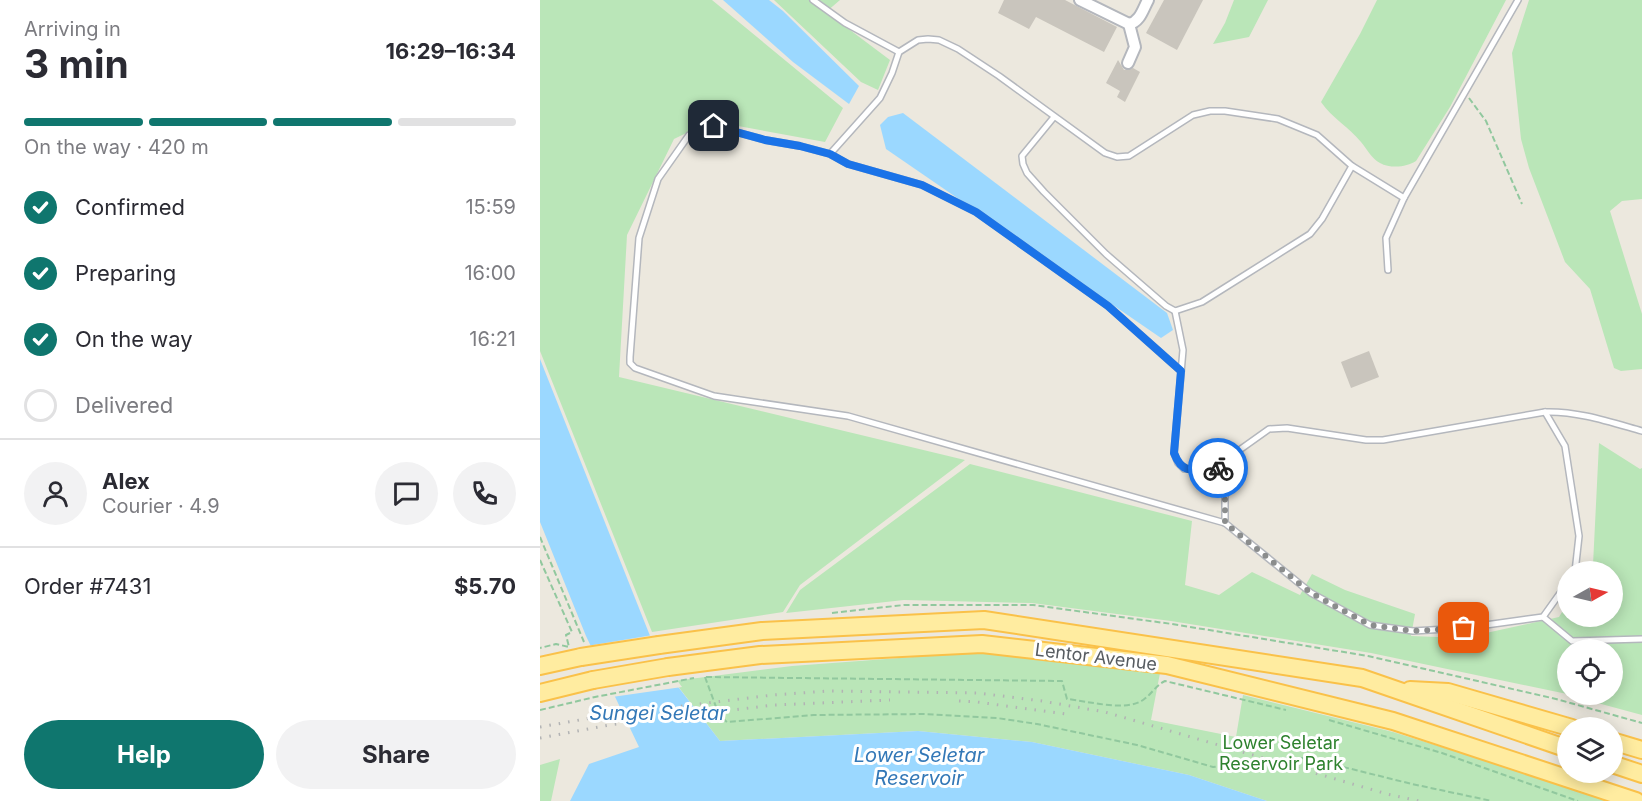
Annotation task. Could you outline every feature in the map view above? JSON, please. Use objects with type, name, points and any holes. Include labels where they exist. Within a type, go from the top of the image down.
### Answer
[{"type":"main road","name":"Lentor Avenue","points":[[540,666],[583,651],[659,645],[762,631],[984,620],[1362,678],[1557,745]]},
{"type":"main road","name":"Lentor Avenue","points":[[540,693],[594,688],[760,655],[981,644],[1167,665],[1393,721],[1636,801]]},
{"type":"main road","points":[[1391,689],[1449,692],[1557,724]]},
{"type":"main road","points":[[1623,742],[1642,745]]},
{"type":"main road","points":[[1623,744],[1642,750]]},
{"type":"main road","points":[[1623,768],[1642,774]]},
{"type":"street","points":[[1080,0],[1129,24],[1134,23],[1139,17],[1148,0]]},
{"type":"street","points":[[1128,63],[1135,47],[1129,24]]},
{"type":"lane","points":[[813,0],[845,23],[899,52]]},
{"type":"lane","points":[[1388,270],[1386,238],[1404,198],[1518,0]]},
{"type":"lane","points":[[830,154],[880,98],[899,52],[918,40],[939,40],[958,49],[999,76],[1105,153],[1117,157],[1129,156],[1193,115],[1210,111],[1225,111],[1278,119],[1317,135],[1352,166],[1404,198]]},
{"type":"lane","points":[[1054,117],[1022,156],[1028,173],[1106,254],[1166,306],[1175,311],[1202,302],[1310,234],[1322,219],[1352,166]]},
{"type":"lane","points":[[1181,371],[1108,306],[976,212],[922,185],[848,164],[830,154],[800,146],[765,140],[714,126],[689,135],[658,179],[639,238],[630,357],[630,363],[635,368],[714,396],[848,416],[1225,523],[1311,593],[1370,625],[1413,631],[1464,628],[1543,617],[1557,597]]},
{"type":"lane","points":[[1175,311],[1183,350],[1174,453],[1178,463],[1184,469],[1217,466],[1269,429],[1287,428],[1366,440],[1383,440],[1558,411],[1587,416],[1642,431]]},
{"type":"lane","points":[[1545,412],[1565,446],[1579,536],[1576,561]]},
{"type":"lane","points":[[1217,466],[1225,494],[1225,523]]},
{"type":"lane","points":[[1543,617],[1572,641],[1642,639]]},
{"type":"path","points":[[1465,93],[1486,121],[1522,204]]},
{"type":"path","points":[[540,537],[583,651]]},
{"type":"path","points":[[540,560],[572,632],[566,635],[569,647],[556,644],[540,648]]},
{"type":"path","points":[[540,710],[594,688],[673,674],[705,677],[1062,681],[1067,699],[1119,705],[1129,705],[1144,699],[1165,681],[1296,712]]},
{"type":"path","points":[[705,677],[719,716],[727,722],[814,715],[924,714],[997,718],[1137,745],[1213,767],[1282,758],[1307,758],[1492,801]]},
{"type":"path","points":[[1329,720],[1443,753],[1578,801]]},
{"type":"green space","points":[[540,0],[712,0],[843,108],[825,142],[711,121],[674,139],[627,235],[619,377],[965,460],[800,585],[783,612],[652,632],[540,351]]},
{"type":"green space","points":[[774,0],[840,0],[826,12],[890,60],[878,90],[861,82]]},
{"type":"green space","points":[[1234,0],[1268,0],[1249,37],[1213,44],[1225,23]]},
{"type":"green space","points":[[1377,0],[1506,0],[1450,107],[1416,161],[1404,166],[1394,167],[1377,161],[1321,102]]},
{"type":"green space","points":[[1529,0],[1642,0],[1642,199],[1622,201],[1610,211],[1642,314],[1642,369],[1621,371],[1614,368],[1590,289],[1565,262],[1529,168],[1521,139],[1512,53]]},
{"type":"green space","points":[[1599,443],[1640,469],[1642,468],[1642,715],[1605,705],[1623,705],[1623,639],[1557,639],[1557,692],[1371,653],[1171,621],[1032,603],[904,600],[786,613],[800,590],[970,464],[1192,521],[1185,585],[1219,595],[1252,572],[1300,595],[1312,574],[1345,590],[1415,614],[1411,636],[1463,638],[1557,617],[1557,627],[1623,627],[1623,561],[1593,561]]},
{"type":"green space","name":"Lower Seletar Reservoir Park","points":[[980,652],[1160,673],[1151,720],[1236,737],[1243,695],[1393,732],[1617,801],[1267,801],[1189,775],[1032,742],[918,731],[720,741],[674,681],[792,666]]},
{"type":"green space","points":[[560,759],[551,801],[540,801],[540,765]]},
{"type":"water","points":[[723,0],[769,0],[783,11],[859,86],[849,104],[793,62]]},
{"type":"water","points":[[903,113],[1167,313],[1173,330],[1161,338],[886,149],[880,125],[888,117]]},
{"type":"water","name":"Lower Seletar Reservoir","points":[[540,359],[662,666],[720,741],[918,731],[1032,742],[1189,775],[1267,801],[570,801],[589,764],[639,747],[586,636],[540,522]]},
{"type":"pier","points":[[653,635],[665,664],[682,687],[612,697],[587,646]]},
{"type":"building","points":[[1004,0],[1065,0],[1117,27],[1104,52],[1036,17],[1029,29],[998,13]]},
{"type":"building","points":[[1164,0],[1203,0],[1177,50],[1146,33]]},
{"type":"building","points":[[1118,60],[1124,70],[1133,68],[1140,72],[1125,102],[1117,97],[1120,91],[1106,83]]},
{"type":"building","points":[[1369,351],[1379,377],[1351,388],[1341,362]]},
{"type":"railway","points":[[540,727],[608,715],[773,695],[828,691],[978,693],[1105,712],[1387,794],[1419,801]]},
{"type":"railway","points":[[540,738],[609,725],[774,705],[890,700]]},
{"type":"railway","points":[[959,701],[1066,714]]},
{"type":"way so far","points":[[1218,468],[1225,494],[1225,523],[1311,593],[1370,625],[1413,631],[1464,628]]},
{"type":"route","points":[[714,126],[830,154],[848,164],[922,185],[976,212],[1108,306],[1181,371],[1174,453],[1178,463],[1184,469],[1217,466],[1218,468]]},
{"type":"water label","name":"Sungei Seletar","points":[[658,713]]}]
